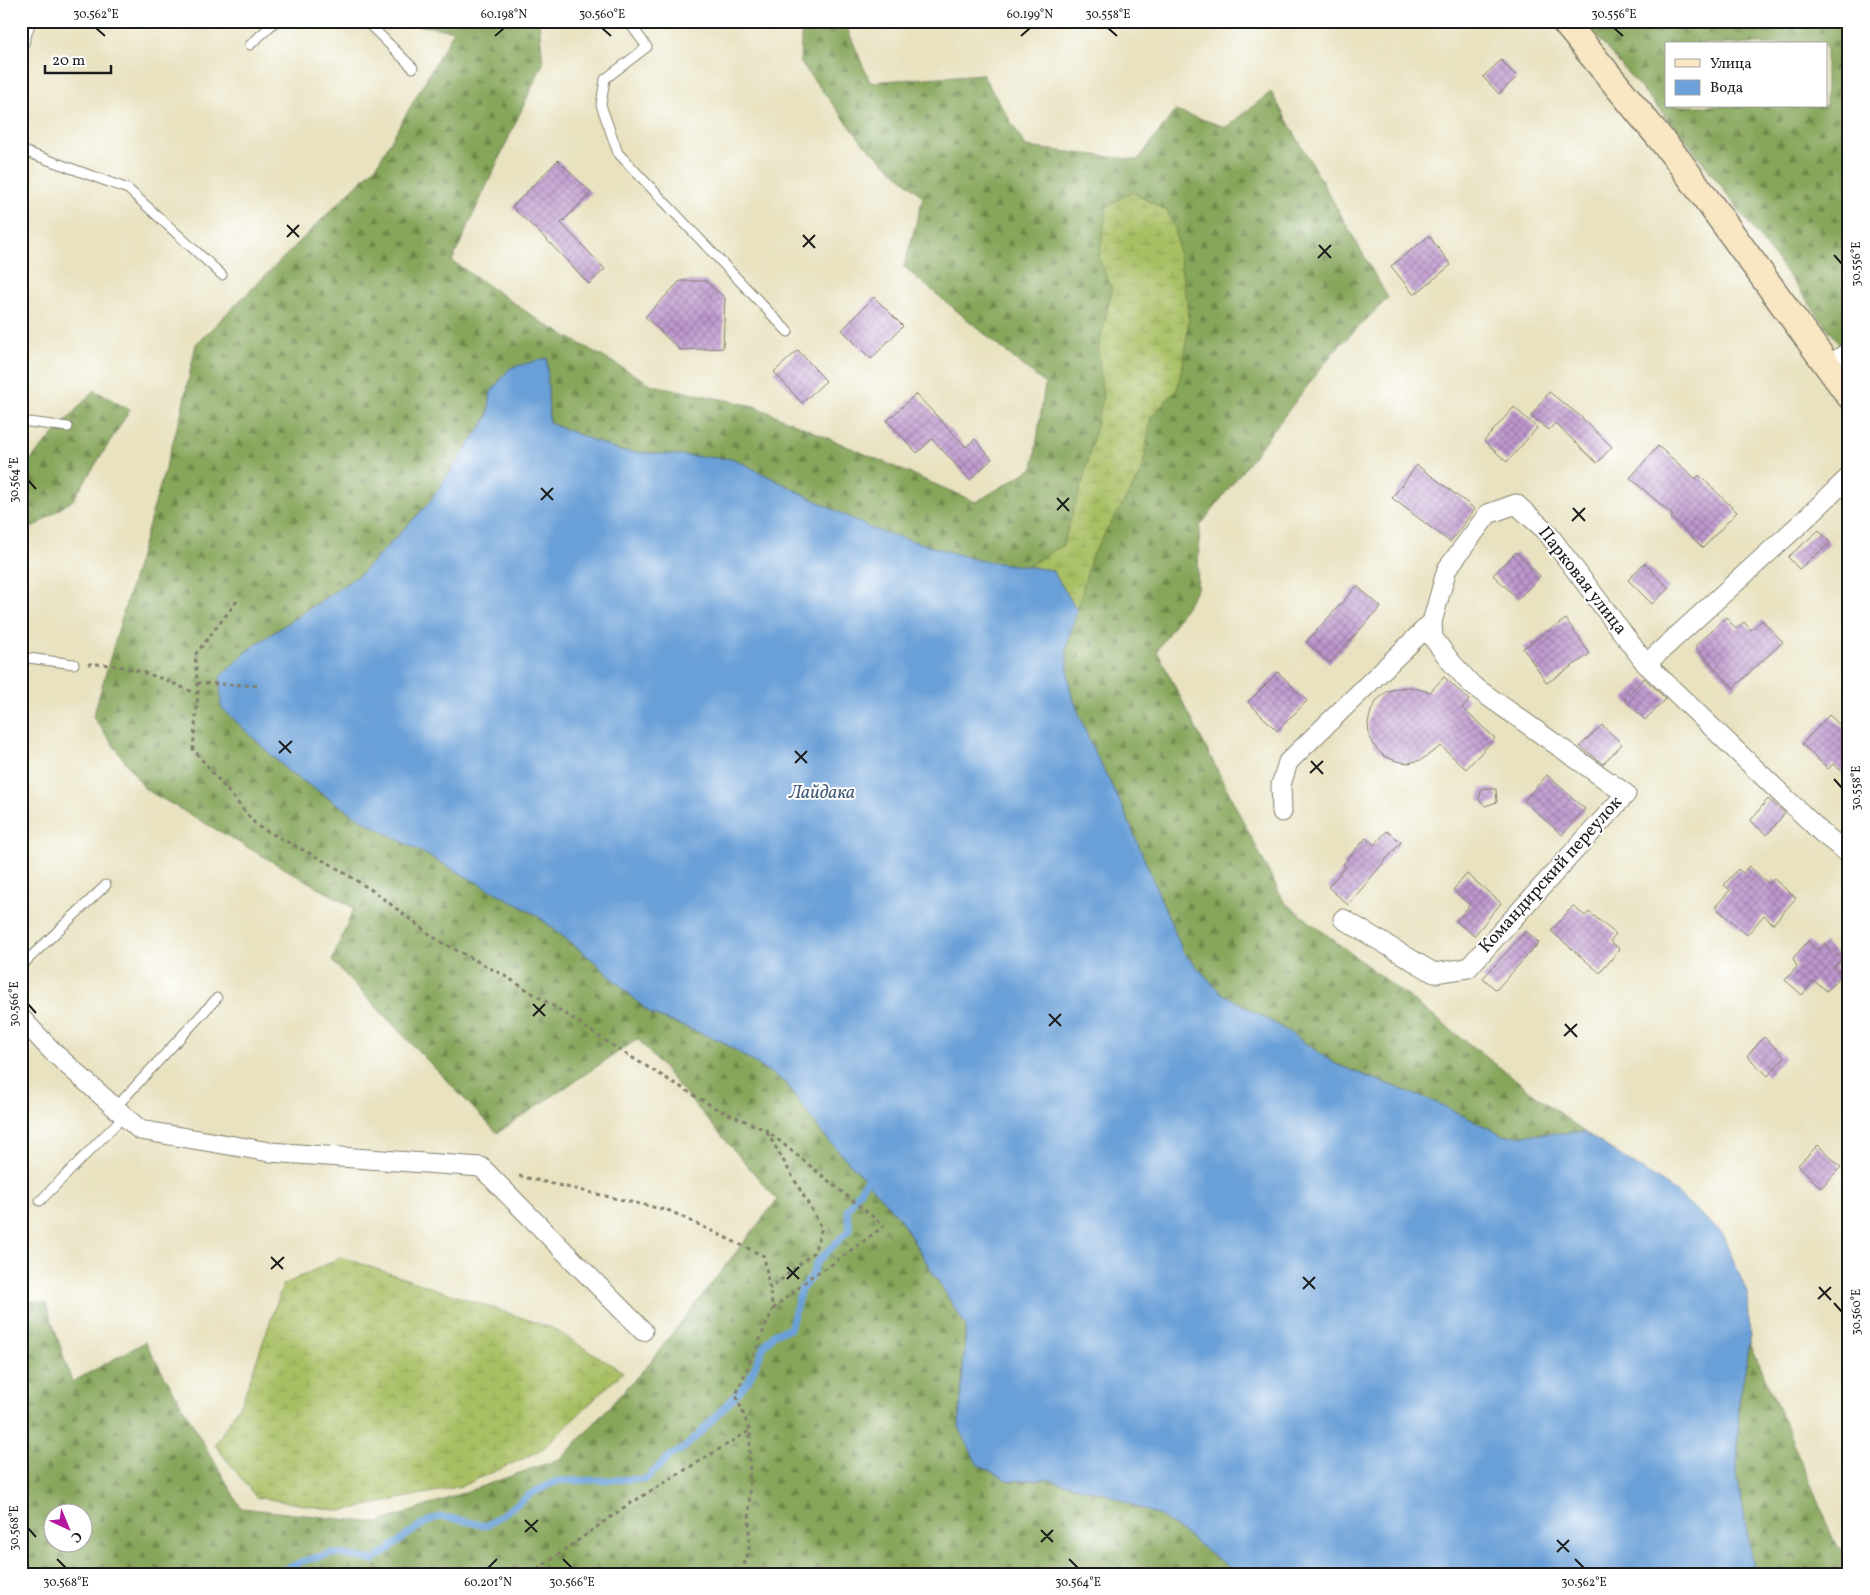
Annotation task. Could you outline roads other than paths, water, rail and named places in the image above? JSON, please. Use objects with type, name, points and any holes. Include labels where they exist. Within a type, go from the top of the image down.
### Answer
[{"type":"main road","points":[[1564,21],[1838,360],[1849,395]]},
{"type":"street","points":[[1646,664],[1849,477]]},
{"type":"street","name":"Парковая улица","points":[[1432,622],[1447,569],[1488,514],[1516,504],[1546,531],[1646,664],[1822,833],[1849,854]]},
{"type":"street","points":[[1282,812],[1281,784],[1288,762],[1432,622]]},
{"type":"street","name":"Командирский переулок","points":[[1343,919],[1434,973],[1468,968],[1626,794],[1472,685],[1433,638],[1432,622]]},
{"type":"street","points":[[21,1018],[53,1052],[140,1130],[270,1152],[482,1167],[643,1331]]},
{"type":"lane","points":[[21,52],[31,21]]},
{"type":"lane","points":[[250,45],[276,21]]},
{"type":"lane","points":[[366,21],[413,68]]},
{"type":"lane","points":[[628,21],[647,47],[605,79],[601,105],[618,153],[788,332]]},
{"type":"lane","points":[[21,150],[128,189],[222,275]]},
{"type":"lane","points":[[21,421],[68,427]]},
{"type":"lane","points":[[21,657],[74,664]]},
{"type":"lane","points":[[21,966],[106,885]]},
{"type":"lane","points":[[40,1201],[120,1112],[217,998]]},
{"type":"water","name":"Лайдака","points":[[547,358],[549,423],[620,451],[734,459],[872,529],[977,560],[1052,570],[1077,610],[1066,648],[1070,690],[1090,743],[1123,808],[1183,952],[1220,992],[1289,1032],[1335,1064],[1437,1103],[1505,1136],[1584,1132],[1672,1189],[1722,1233],[1748,1295],[1750,1342],[1739,1402],[1737,1476],[1753,1564],[1757,1574],[1238,1574],[1162,1517],[1103,1493],[1046,1479],[1009,1481],[977,1464],[959,1427],[966,1326],[898,1216],[823,1134],[786,1083],[721,1041],[651,1014],[595,962],[535,914],[357,817],[288,771],[221,707],[220,677],[251,648],[362,573],[428,504],[488,417],[491,392],[510,368]]},
{"type":"waterway","points":[[281,1574],[282,1571],[303,1561],[332,1553],[374,1560],[425,1523],[440,1517],[486,1526],[532,1493],[557,1481],[646,1479],[670,1456],[683,1449],[736,1395],[749,1380],[764,1346],[775,1333],[790,1329],[801,1290],[812,1276],[816,1263],[850,1229],[847,1210],[866,1181]]}]
